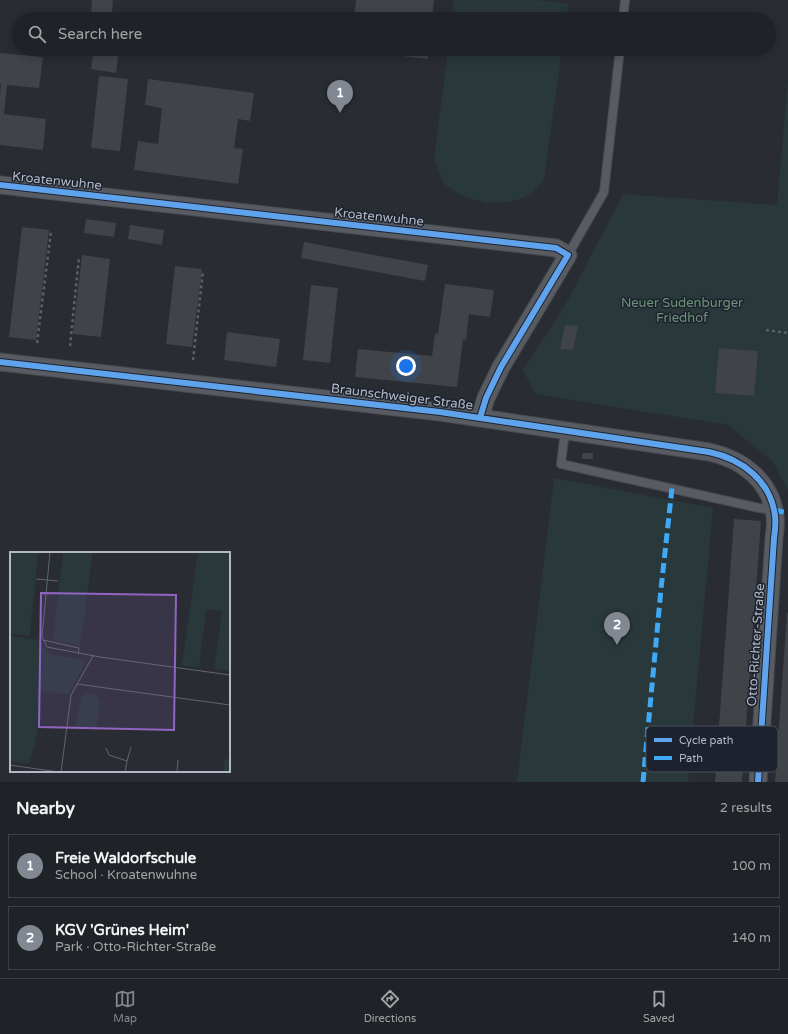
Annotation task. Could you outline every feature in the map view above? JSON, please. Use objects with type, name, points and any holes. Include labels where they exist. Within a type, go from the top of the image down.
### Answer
[{"type":"street","name":"Kroatenwuhne","points":[[0,185],[556,248],[568,255]]},
{"type":"street","points":[[480,418],[486,398],[501,367],[568,255]]},
{"type":"street","name":"Braunschweiger Straße","points":[[0,362],[440,412],[700,450],[725,456],[746,467],[756,476],[768,493],[774,510]]},
{"type":"street","name":"Otto-Richter-Straße","points":[[762,726],[775,523],[774,510]]},
{"type":"street","name":"Otto-Richter-Straße","points":[[758,782],[759,772]]},
{"type":"lane","points":[[624,12],[625,0]]},
{"type":"lane","points":[[568,255],[604,192],[619,56]]},
{"type":"lane","points":[[564,431],[561,464],[758,508],[774,510]]},
{"type":"path","points":[[37,343],[43,285],[51,232]]},
{"type":"path","points":[[70,346],[79,257]]},
{"type":"path","points":[[193,360],[195,327],[203,271]]},
{"type":"path","points":[[766,330],[788,333]]},
{"type":"green space","points":[[454,0],[537,0],[568,4],[567,12],[452,12]]},
{"type":"green space","points":[[447,56],[561,56],[544,180],[530,195],[511,202],[486,203],[460,195],[443,183],[434,159]]},
{"type":"green space","name":"Neuer Sudenburger Friedhof","points":[[788,80],[788,490],[773,462],[728,425],[535,394],[523,370],[568,300],[623,194],[777,205]]},
{"type":"green space","points":[[554,478],[713,508],[693,726],[646,726],[646,772],[689,772],[688,782],[517,782]]},
{"type":"building","points":[[92,0],[113,0],[112,12],[91,12]]},
{"type":"building","points":[[356,0],[434,0],[433,12],[355,12]]},
{"type":"building","points":[[0,53],[12,54],[12,56],[43,57],[39,88],[7,85],[4,114],[46,119],[43,150],[0,145]]},
{"type":"building","points":[[93,56],[118,56],[116,73],[91,69]]},
{"type":"building","points":[[402,56],[428,56],[428,59]]},
{"type":"building","points":[[99,76],[128,79],[120,151],[91,148]]},
{"type":"building","points":[[148,79],[254,93],[250,121],[238,119],[234,148],[243,149],[238,184],[134,170],[138,141],[158,144],[162,108],[145,105]]},
{"type":"building","points":[[86,219],[116,223],[114,237],[84,233]]},
{"type":"building","points":[[130,225],[164,230],[162,245],[128,239]]},
{"type":"building","points":[[22,227],[49,230],[36,340],[9,337]]},
{"type":"building","points":[[304,242],[428,265],[425,281],[301,258]]},
{"type":"building","points":[[82,255],[110,259],[101,337],[73,334]]},
{"type":"building","points":[[175,266],[202,269],[192,347],[166,344]]},
{"type":"building","points":[[445,284],[494,290],[490,317],[469,314],[466,340],[463,339],[457,387],[355,377],[358,349],[432,356],[435,333],[438,334]]},
{"type":"building","points":[[311,285],[338,288],[330,363],[303,360]]},
{"type":"building","points":[[565,325],[578,326],[573,350],[560,349]]},
{"type":"building","points":[[227,332],[280,339],[276,367],[224,360]]},
{"type":"building","points":[[719,348],[758,351],[754,396],[715,393]]},
{"type":"building","points":[[582,453],[593,453],[593,459],[582,459]]},
{"type":"building","points":[[734,519],[761,521],[746,726],[719,726]]},
{"type":"building","points":[[788,613],[788,782],[775,782],[776,772],[778,772],[778,740]]},
{"type":"building","points":[[716,772],[743,772],[742,782],[715,782]]},
{"type":"marked path","points":[[648,726],[672,488]]},
{"type":"marked path","points":[[774,510],[788,513]]},
{"type":"marked path","points":[[643,782],[646,750]]},
{"type":"cycle path","points":[[0,185],[556,248],[568,255],[501,367],[486,398],[480,418]]},
{"type":"cycle path","points":[[0,362],[440,412],[709,452],[733,460],[743,466],[761,482],[768,492],[775,519],[762,726]]},
{"type":"cycle path","points":[[758,782],[759,772]]},
{"type":"place","name":"Freie Waldorfschule","points":[[340,113]]},
{"type":"place","name":"KGV 'Grünes Heim'","points":[[617,645]]}]
